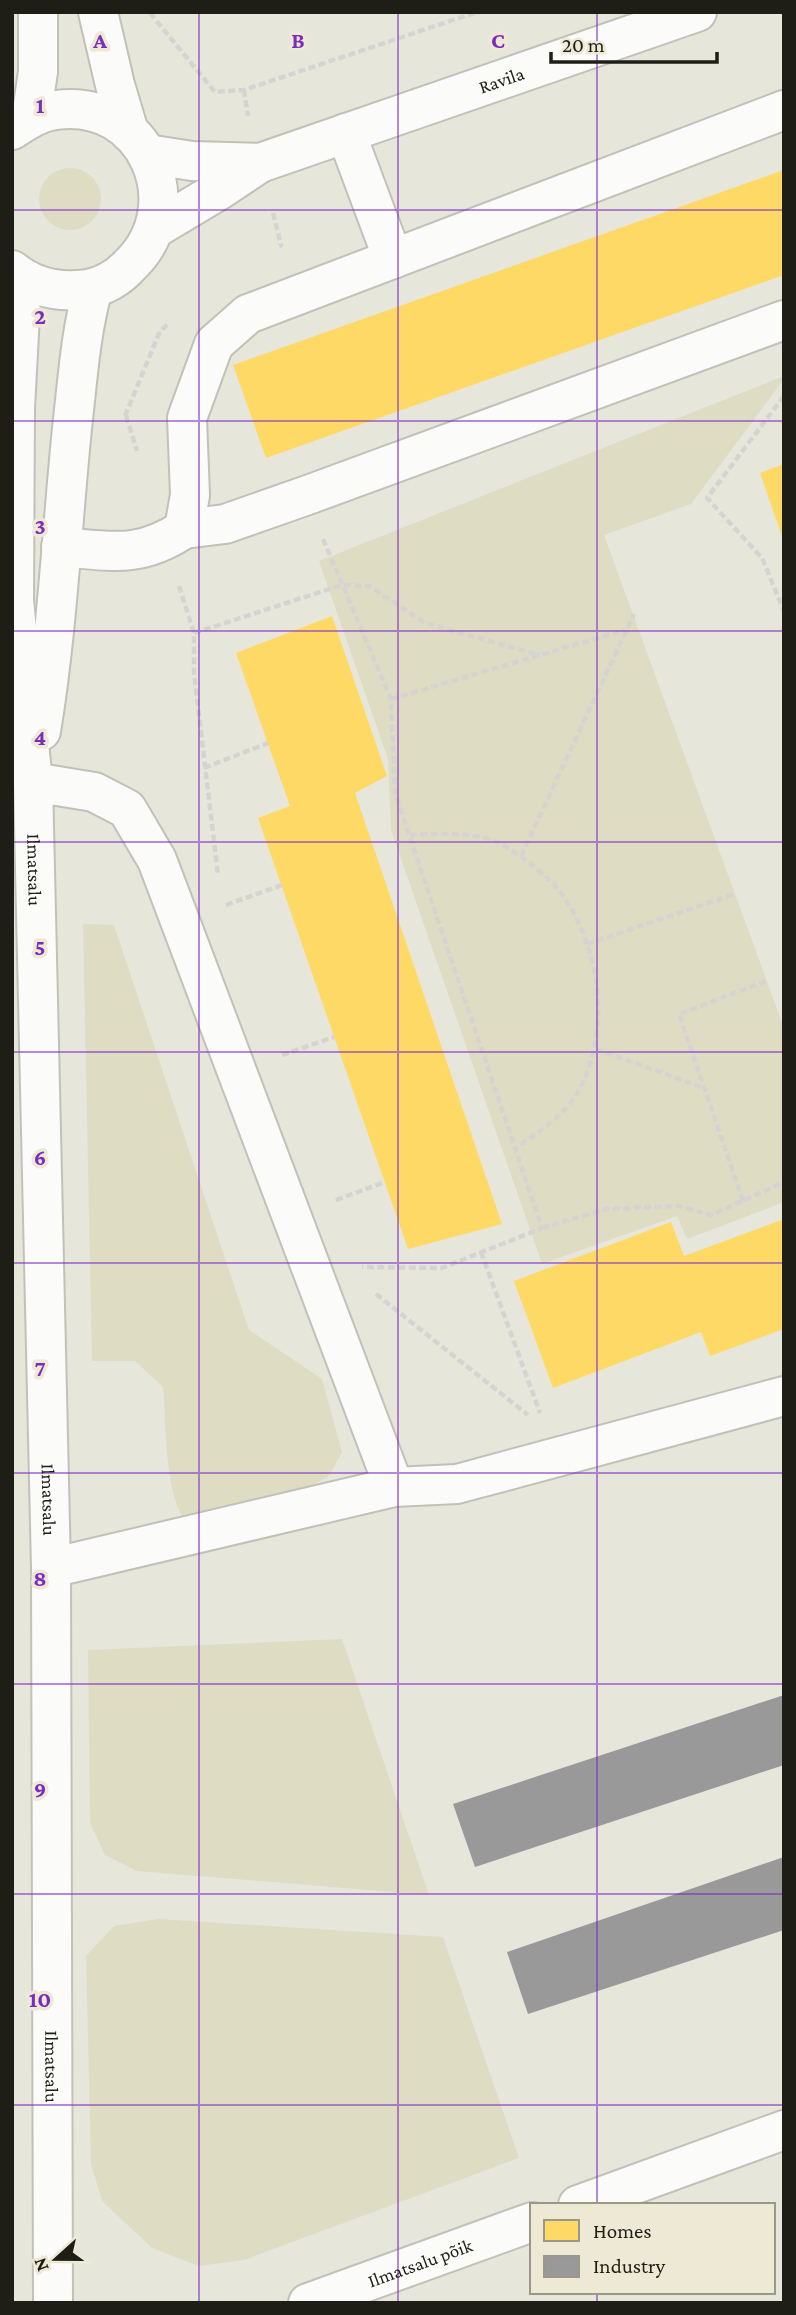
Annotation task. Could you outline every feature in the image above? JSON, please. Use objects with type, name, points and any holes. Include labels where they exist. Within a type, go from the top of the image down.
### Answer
[{"type":"street","points":[[22,124],[38,72],[38,12]]},
{"type":"street","points":[[15,276],[44,288],[69,291],[93,288],[120,275],[142,254],[156,228],[160,203],[157,178],[138,143],[97,12]]},
{"type":"street","name":"Ravila","points":[[156,228],[260,163],[697,12]]},
{"type":"street","points":[[22,124],[56,110],[82,110],[107,117],[138,143]]},
{"type":"street","points":[[184,529],[190,495],[187,418],[214,344],[248,314],[784,110]]},
{"type":"street","points":[[346,133],[393,259]]},
{"type":"street","name":"Ravila","points":[[138,143],[192,161],[260,163]]},
{"type":"street","name":"Ilmatsalu","points":[[15,276],[13,601],[33,782],[51,1568],[53,2303]]},
{"type":"street","name":"Ilmatsalu","points":[[33,782],[53,661],[61,547],[84,321],[93,288]]},
{"type":"street","points":[[61,547],[127,552],[166,541],[184,529],[225,524],[784,320]]},
{"type":"street","points":[[33,782],[94,792],[127,809],[157,860],[326,1267],[394,1487]]},
{"type":"street","points":[[51,1568],[394,1487],[457,1484],[784,1396]]},
{"type":"street","points":[[583,2203],[784,2130]]},
{"type":"street","name":"Ilmatsalu põik","points":[[308,2303],[530,2223]]},
{"type":"path","points":[[149,12],[215,92],[244,90],[477,12]]},
{"type":"path","points":[[244,90],[250,126]]},
{"type":"path","points":[[784,396],[707,498],[762,558],[784,611]]},
{"type":"path","points":[[775,408],[784,408]]},
{"type":"path","points":[[305,496],[391,699],[396,793],[542,1228]]},
{"type":"path","points":[[194,633],[342,584],[369,586],[425,623],[540,655]]},
{"type":"path","points":[[521,856],[634,614]]},
{"type":"path","points":[[391,699],[626,629]]},
{"type":"path","points":[[204,768],[268,743]]},
{"type":"path","points":[[410,835],[462,835],[497,842],[521,856],[561,892],[584,934],[598,989],[596,1049],[576,1097],[545,1128],[516,1148]]},
{"type":"path","points":[[222,906],[282,885]]},
{"type":"path","points":[[587,944],[735,894]]},
{"type":"path","points":[[743,1200],[679,1014],[766,981]]},
{"type":"path","points":[[279,1056],[334,1037]]},
{"type":"path","points":[[596,1049],[704,1088]]},
{"type":"path","points":[[332,1201],[385,1182]]},
{"type":"path","points":[[326,1267],[442,1268],[542,1228],[606,1209],[678,1206],[711,1215],[784,1182]]},
{"type":"path","points":[[481,1252],[546,1429]]},
{"type":"path","points":[[326,1267],[576,1452]]},
{"type":"shaded area","points":[[64,168],[76,168],[92,177],[99,187],[99,211],[92,221],[76,230],[64,230],[53,225],[44,216],[39,205],[39,193],[44,182],[53,173]]},
{"type":"shaded area","points":[[784,376],[691,504],[604,535],[784,1028],[784,1202],[687,1239],[677,1216],[542,1264],[391,830],[388,759],[319,561]]},
{"type":"shaded area","points":[[83,924],[114,925],[249,1330],[322,1379],[342,1452],[329,1476],[303,1491],[189,1526],[181,1513],[170,1479],[163,1387],[135,1361],[92,1361]]},
{"type":"shaded area","points":[[342,1639],[429,1895],[137,1871],[105,1855],[90,1823],[88,1650]]},
{"type":"shaded area","points":[[158,1919],[443,1937],[519,2158],[244,2260],[199,2266],[152,2248],[102,2201],[91,2164],[86,1956],[114,1926]]},
{"type":"building: Homes","points":[[784,170],[784,275],[266,458],[233,365]]},
{"type":"building: Homes","points":[[784,464],[784,539],[783,539],[760,473]]},
{"type":"building: Homes","points":[[332,616],[387,776],[355,793],[502,1224],[408,1249],[258,818],[290,806],[236,653]]},
{"type":"building: Homes","points":[[784,1219],[784,1329],[710,1356],[701,1332],[553,1388],[514,1281],[671,1222],[684,1256]]},
{"type":"building: Industry","points":[[784,1695],[784,1765],[475,1867],[453,1804]]},
{"type":"building: Industry","points":[[784,1857],[784,1930],[528,2014],[507,1952]]}]
